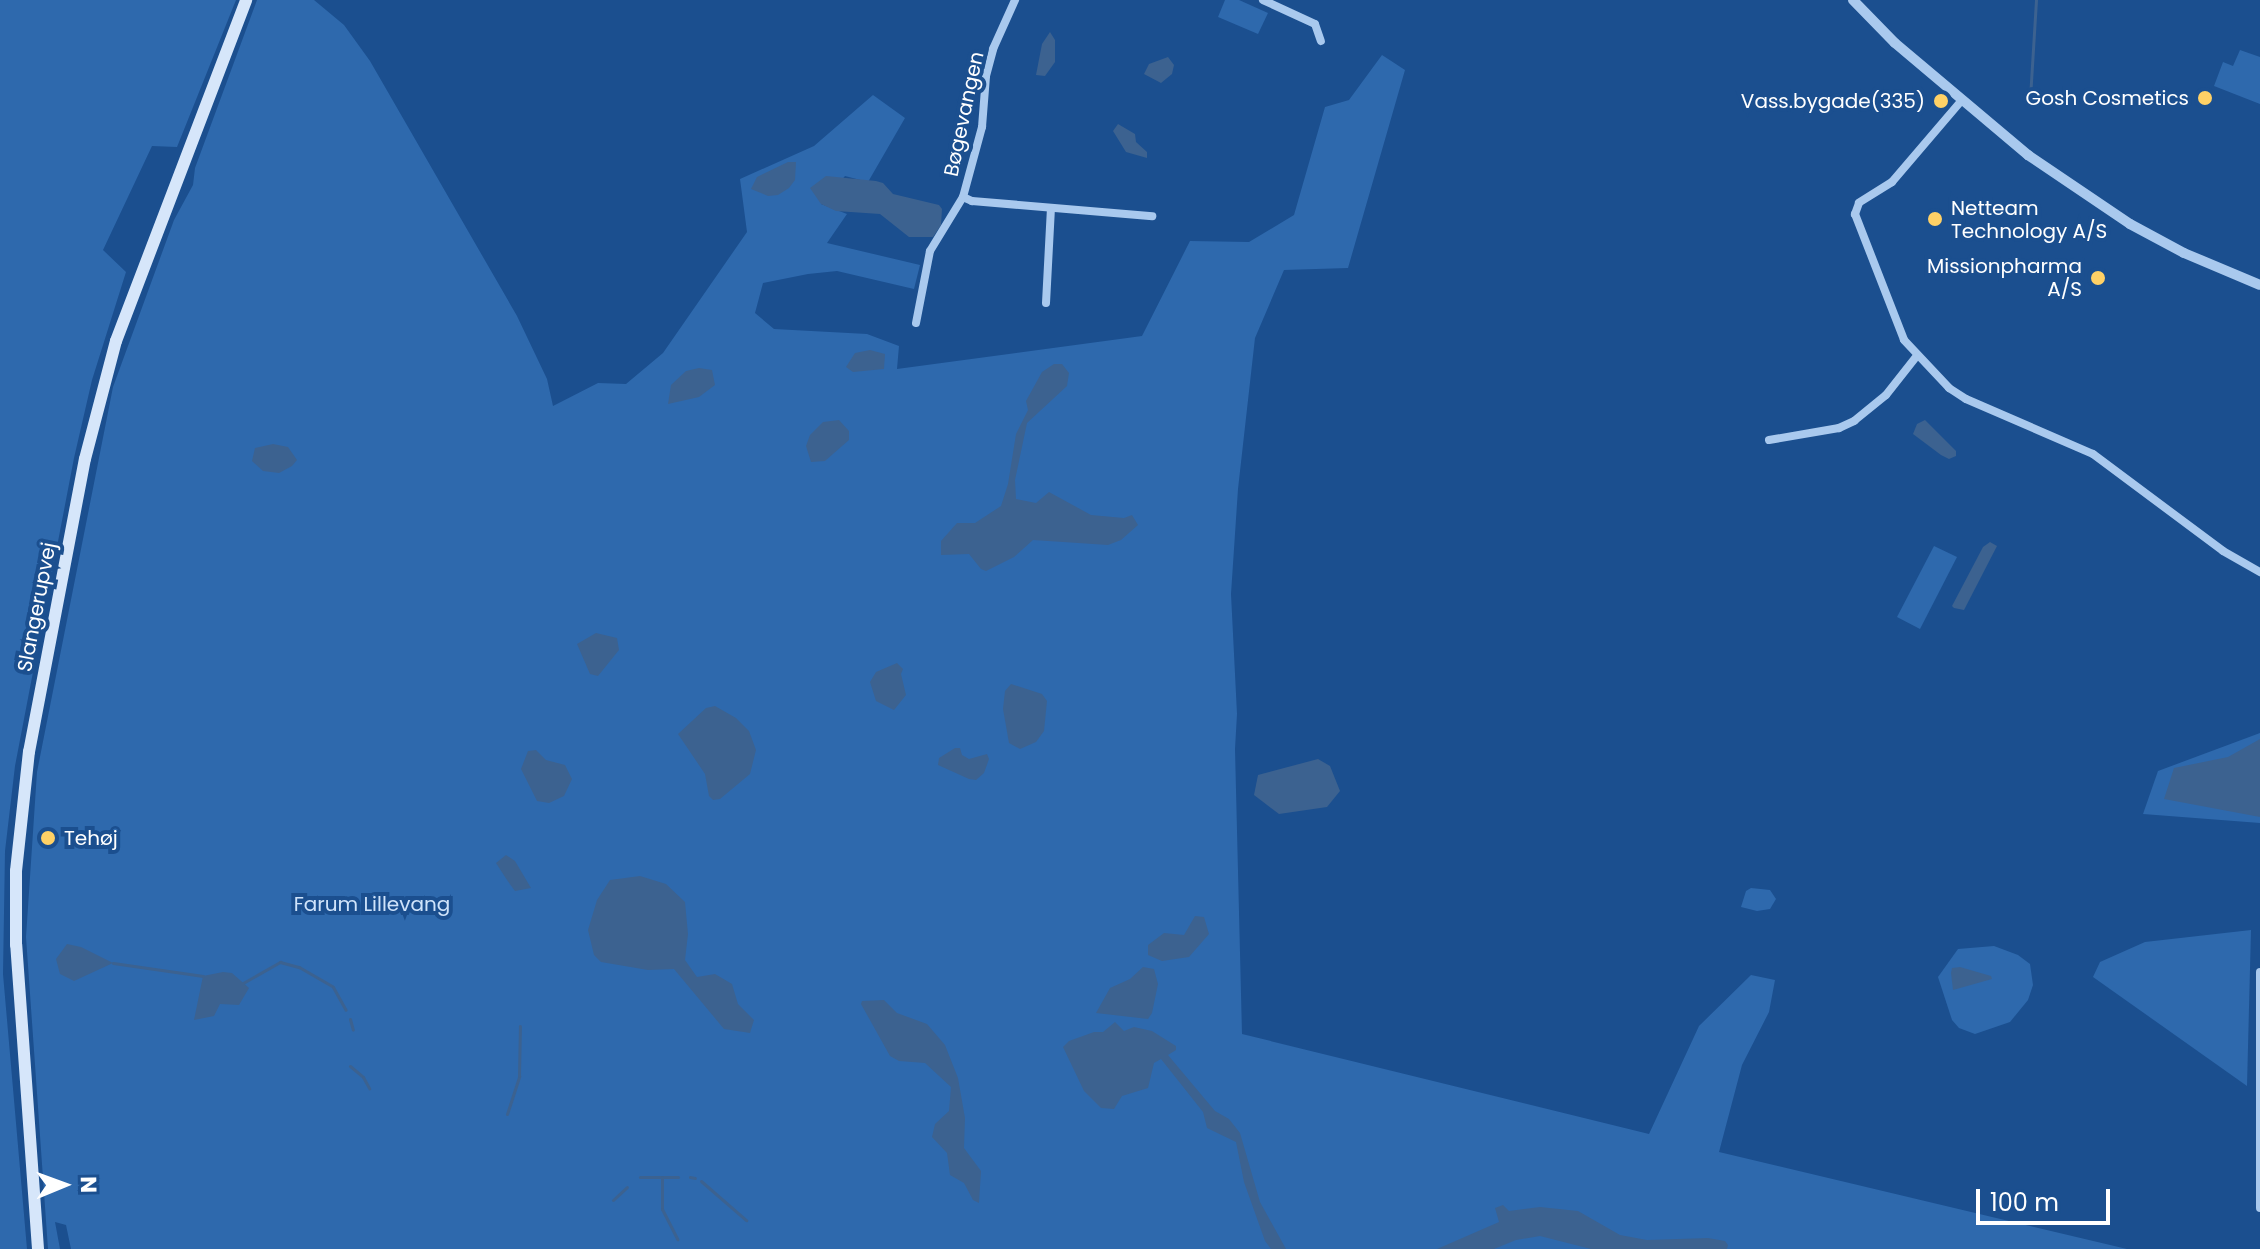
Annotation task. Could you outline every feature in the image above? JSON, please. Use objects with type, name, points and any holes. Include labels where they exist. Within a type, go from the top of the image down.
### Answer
[{"type":"main road","name":"Slangerupvej","points":[[38,1249],[16,945],[16,871],[29,752],[85,459],[116,341],[246,0]]},
{"type":"street","name":"Bøgevangen","points":[[916,323],[930,251],[963,197],[982,127],[986,76],[993,49],[1015,0]]},
{"type":"street","points":[[1263,0],[1315,24],[1321,41]]},
{"type":"street","points":[[1853,0],[1895,43],[2028,155],[2130,224],[2184,253],[2260,285]]},
{"type":"street","points":[[1962,100],[1892,182],[1859,203],[1855,214],[1893,320],[1916,357],[1966,399],[2093,454],[2224,552],[2260,572]]},
{"type":"street","points":[[963,197],[1152,216]]},
{"type":"street","points":[[1046,303],[1051,208]]},
{"type":"street","points":[[1769,440],[1839,428],[1854,421],[1886,395],[1916,357]]},
{"type":"street","points":[[2260,972],[2260,1208]]},
{"type":"green space","points":[[0,0],[236,0],[177,147],[152,146],[103,250],[126,272],[92,380],[74,458],[15,766],[5,851],[3,974],[27,1249],[0,1249]]},
{"type":"green space","name":"Farum Lillevang","points":[[257,0],[314,0],[344,25],[370,61],[517,316],[547,379],[553,406],[598,383],[626,384],[663,353],[747,232],[740,179],[814,146],[873,95],[905,118],[868,182],[845,176],[821,204],[847,214],[827,243],[920,265],[914,289],[837,271],[808,274],[763,283],[755,313],[774,329],[867,334],[899,346],[897,369],[1142,336],[1190,241],[1249,242],[1294,215],[1325,107],[1349,100],[1382,55],[1405,70],[1348,268],[1284,270],[1255,338],[1238,489],[1231,594],[1237,714],[1235,749],[1242,1034],[1649,1134],[1699,1026],[1751,975],[1775,980],[1769,1012],[1742,1065],[1719,1152],[2127,1249],[71,1249],[66,1225],[55,1222],[60,1249],[48,1249],[26,937],[37,772],[113,387],[174,220],[193,185],[195,168]]},
{"type":"green space","points":[[1225,0],[1239,0],[1268,13],[1258,34],[1218,17]]},
{"type":"green space","points":[[2240,50],[2260,57],[2260,104],[2214,86],[2223,62],[2233,66]]},
{"type":"green space","points":[[1934,546],[1957,557],[1920,629],[1897,617]]},
{"type":"green space","points":[[2260,733],[2260,823],[2143,814],[2158,771]]},
{"type":"green space","points":[[1751,888],[1770,890],[1776,899],[1770,909],[1757,911],[1741,907],[1746,891]]},
{"type":"green space","points":[[2251,930],[2247,1086],[2093,977],[2100,962],[2145,942]]},
{"type":"green space","points":[[1994,946],[2018,955],[2030,964],[2033,985],[2028,1000],[2010,1022],[1975,1034],[1959,1028],[1952,1020],[1938,977],[1958,949]]},
{"type":"shaded area","points":[[1050,32],[1055,40],[1055,62],[1045,76],[1036,75],[1042,44]]},
{"type":"shaded area","points":[[1168,57],[1174,65],[1172,74],[1161,83],[1144,74],[1149,64]]},
{"type":"shaded area","points":[[1118,124],[1135,134],[1136,142],[1147,152],[1147,158],[1126,152],[1113,131]]},
{"type":"shaded area","points":[[788,162],[796,162],[795,180],[789,188],[778,195],[768,196],[751,189],[757,177]]},
{"type":"shaded area","points":[[826,176],[876,181],[883,183],[893,194],[939,205],[942,209],[941,225],[933,237],[909,237],[880,214],[836,211],[821,204],[810,188]]},
{"type":"shaded area","points":[[870,350],[885,354],[884,369],[853,372],[846,367],[855,353]]},
{"type":"shaded area","points":[[1054,364],[1062,364],[1069,373],[1067,386],[1027,423],[1015,480],[1016,499],[1036,503],[1049,492],[1091,515],[1124,518],[1132,515],[1138,525],[1121,540],[1108,545],[1033,540],[1014,557],[986,571],[969,554],[941,555],[941,541],[957,523],[975,523],[1001,506],[1016,434],[1028,410],[1026,401],[1042,372]]},
{"type":"shaded area","points":[[699,368],[712,370],[715,385],[699,397],[668,404],[671,385],[686,371]]},
{"type":"shaded area","points":[[839,420],[849,431],[849,440],[825,461],[811,462],[806,446],[810,435],[823,422]]},
{"type":"shaded area","points":[[1925,420],[1956,451],[1956,456],[1949,459],[1941,455],[1913,434],[1917,424]]},
{"type":"shaded area","points":[[273,444],[288,447],[297,460],[279,473],[263,471],[252,461],[255,448]]},
{"type":"shaded area","points":[[1990,542],[1997,546],[1964,610],[1954,608],[1952,606],[1983,547]]},
{"type":"shaded area","points":[[596,633],[617,638],[619,650],[598,676],[590,674],[577,644]]},
{"type":"shaded area","points":[[897,663],[903,669],[901,674],[906,695],[894,710],[876,701],[870,682],[876,672]]},
{"type":"shaded area","points":[[1011,684],[1042,694],[1047,701],[1044,731],[1036,742],[1020,749],[1009,743],[1003,709],[1005,691]]},
{"type":"shaded area","points":[[715,706],[736,718],[749,731],[756,750],[750,774],[720,799],[713,800],[709,796],[705,774],[678,734],[706,708]]},
{"type":"shaded area","points":[[2260,739],[2260,817],[2164,799],[2174,768],[2228,757]]},
{"type":"shaded area","points":[[960,748],[962,755],[969,759],[987,754],[989,759],[984,773],[976,780],[969,779],[938,765],[939,758]]},
{"type":"shaded area","points":[[536,750],[546,760],[565,765],[572,779],[564,796],[549,803],[537,801],[521,769],[528,751]]},
{"type":"shaded area","points":[[1318,759],[1330,766],[1340,791],[1327,807],[1279,814],[1254,795],[1258,775]]},
{"type":"shaded area","points":[[506,855],[515,861],[531,888],[515,891],[496,863]]},
{"type":"shaded area","points":[[640,876],[666,884],[685,902],[688,934],[685,960],[697,977],[715,974],[732,984],[738,1004],[754,1020],[750,1033],[724,1029],[674,969],[648,970],[601,962],[594,955],[588,930],[597,900],[610,880]]},
{"type":"shaded area","points":[[1195,916],[1204,917],[1209,934],[1189,957],[1162,961],[1148,955],[1148,945],[1164,933],[1184,935]]},
{"type":"shaded area","points":[[67,944],[81,947],[113,963],[74,981],[60,974],[56,959]]},
{"type":"shaded area","points":[[1143,967],[1154,969],[1158,984],[1148,1019],[1096,1013],[1110,988],[1130,979]]},
{"type":"shaded area","points":[[1960,967],[1991,976],[1992,979],[1953,990],[1952,968]]},
{"type":"shaded area","points":[[232,973],[249,988],[239,1005],[220,1004],[214,1016],[194,1020],[203,976]]},
{"type":"shaded area","points":[[884,1000],[897,1013],[927,1024],[945,1045],[958,1078],[965,1118],[964,1148],[981,1171],[979,1203],[973,1200],[964,1183],[950,1175],[947,1153],[932,1137],[935,1124],[949,1111],[951,1087],[925,1063],[899,1061],[890,1056],[861,1004],[862,1001]]},
{"type":"shaded area","points":[[1115,1022],[1124,1031],[1134,1027],[1152,1031],[1176,1046],[1176,1050],[1168,1055],[1215,1111],[1229,1119],[1240,1133],[1260,1202],[1286,1249],[1271,1249],[1265,1241],[1244,1182],[1236,1142],[1207,1128],[1203,1112],[1161,1059],[1154,1063],[1148,1088],[1122,1096],[1114,1109],[1101,1108],[1084,1091],[1063,1047],[1069,1041],[1103,1032]]},
{"type":"shaded area","points":[[1503,1205],[1509,1211],[1540,1207],[1578,1211],[1620,1235],[1647,1240],[1708,1238],[1725,1241],[1728,1245],[1727,1249],[1591,1249],[1540,1236],[1516,1240],[1494,1249],[1437,1249],[1499,1222],[1495,1208]]},
{"type":"waterway","points":[[2030,98],[2036,0]]},
{"type":"waterway","points":[[243,983],[280,962],[299,967],[333,987],[346,1010]]},
{"type":"waterway","points":[[113,963],[203,976]]},
{"type":"waterway","points":[[350,1019],[353,1030]]},
{"type":"waterway","points":[[507,1114],[519,1076],[520,1026]]},
{"type":"waterway","points":[[350,1066],[363,1077],[369,1088]]},
{"type":"waterway","points":[[640,1177],[678,1177]]},
{"type":"waterway","points":[[662,1177],[662,1209],[677,1239]]},
{"type":"waterway","points":[[690,1177],[695,1178]]},
{"type":"waterway","points":[[701,1181],[746,1220]]},
{"type":"waterway","points":[[613,1200],[627,1187]]},
{"type":"place","name":"Gosh Cosmetics","points":[[2205,98]]},
{"type":"place","name":"Vass.bygade(335)","points":[[1941,101]]},
{"type":"place","name":"Netteam Technology A/S","points":[[1935,219]]},
{"type":"place","name":"Missionpharma A/S","points":[[2098,278]]},
{"type":"place","name":"Tehøj","points":[[48,838]]}]
